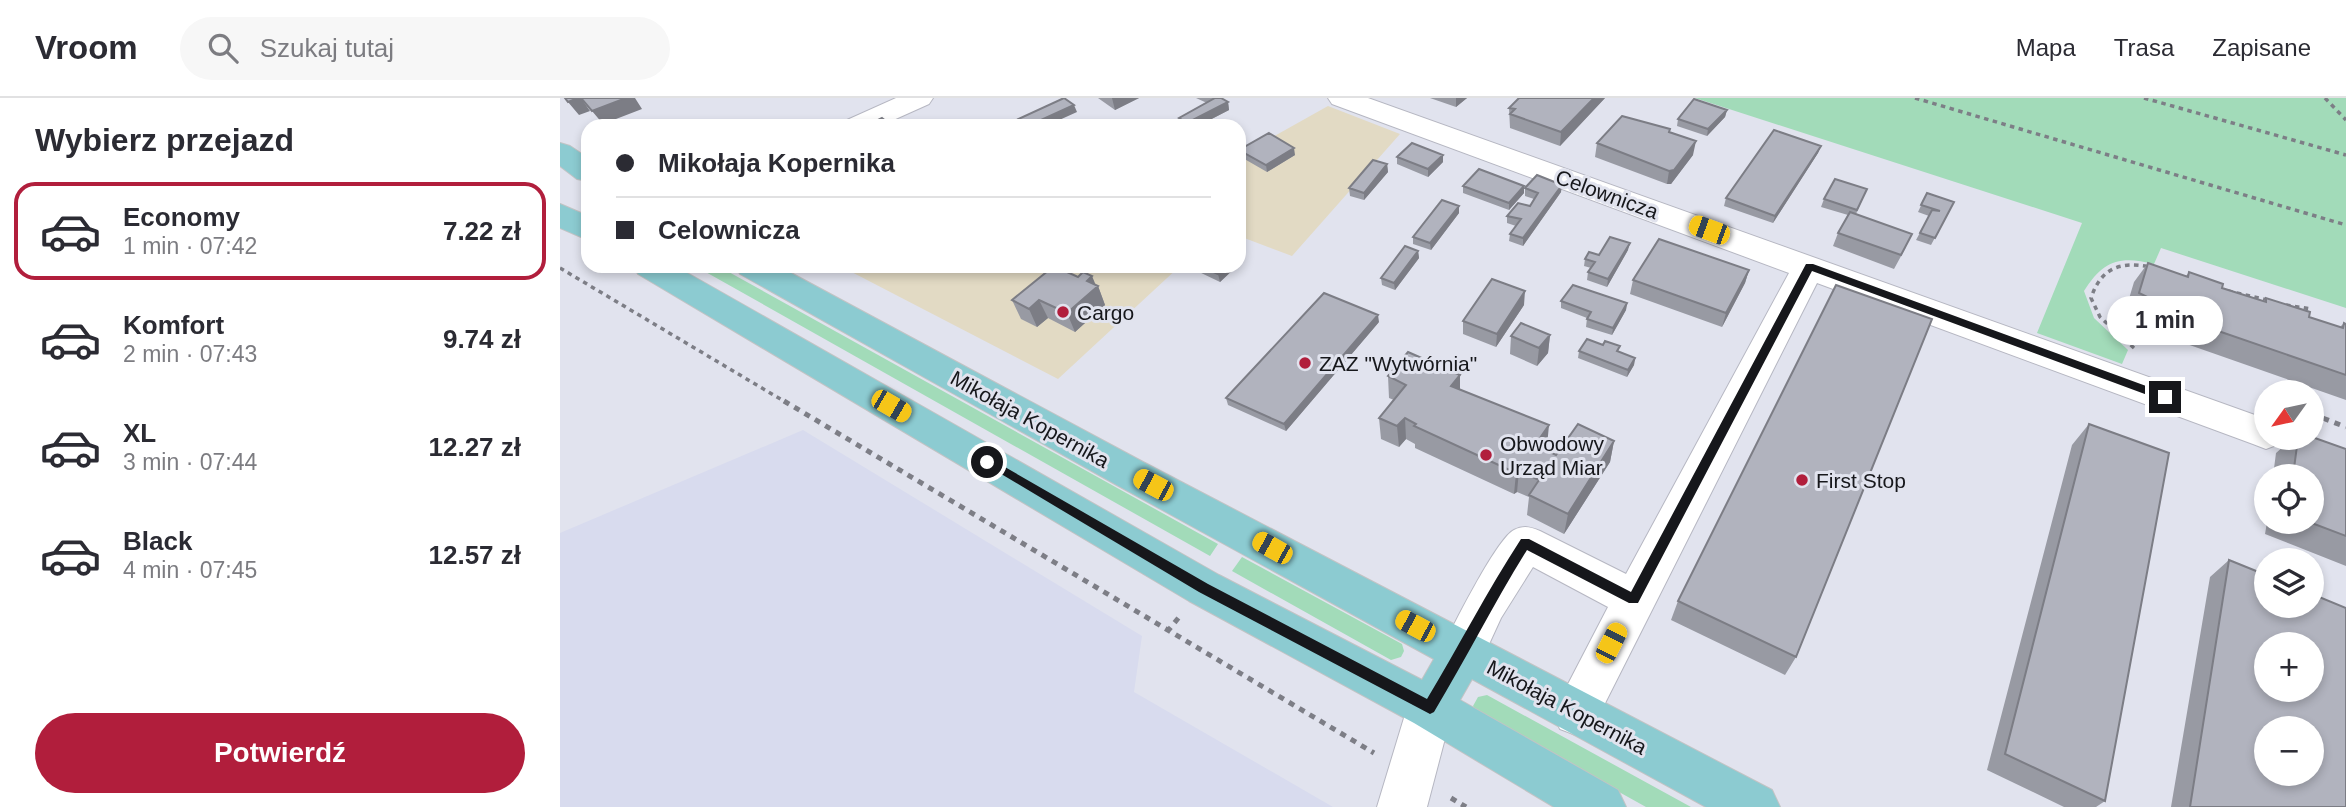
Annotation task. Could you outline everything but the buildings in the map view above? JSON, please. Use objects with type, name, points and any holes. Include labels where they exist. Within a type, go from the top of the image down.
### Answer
[{"type":"main road","points":[[560,152],[581,167]]},
{"type":"main road","points":[[560,214],[581,226]]},
{"type":"main road","points":[[662,273],[1204,588],[1430,708],[1601,807]]},
{"type":"main road","name":"Mikołaja Kopernika","points":[[765,273],[1576,713],[1755,807]]},
{"type":"main road","points":[[1430,708],[1463,652]]},
{"type":"street","points":[[872,119],[919,98]]},
{"type":"street","name":"Celownicza","points":[[1342,98],[1809,266],[2254,421]]},
{"type":"street","points":[[1576,713],[1809,266]]},
{"type":"street","points":[[1463,652],[1486,605],[1525,542],[1634,599]]},
{"type":"street","points":[[1407,791],[1430,708]]},
{"type":"path","points":[[1915,98],[2346,225]]},
{"type":"path","points":[[2144,98],[2346,155]]},
{"type":"path","points":[[2325,98],[2346,120]]},
{"type":"path","points":[[2140,353],[2100,317],[2091,298],[2102,273],[2113,267],[2130,263],[2161,270]]},
{"type":"path","points":[[560,268],[1155,625],[1407,791],[1466,807]]},
{"type":"path","points":[[2224,290],[2311,309]]},
{"type":"path","points":[[2324,429],[2346,427]]},
{"type":"shaded area","points":[[1328,106],[1400,134],[1292,256],[1246,239],[1246,152]]},
{"type":"shaded area","points":[[854,273],[1172,273],[1058,379]]},
{"type":"shaded area","points":[[803,430],[1142,636],[1134,692],[1333,807],[560,807],[560,533]]},
{"type":"green space","points":[[1695,98],[2346,98],[2346,308],[2161,248],[2154,264],[2131,260],[2105,267],[2084,291],[2094,318],[2128,350],[2122,364],[2037,333],[2082,223]]},
{"type":"green space","points":[[707,273],[731,273],[1218,544],[1210,556]]},
{"type":"green space","points":[[1242,557],[1402,644],[1404,651],[1401,657],[1391,660],[1232,571]]},
{"type":"green space","points":[[1487,695],[1691,807],[1646,807],[1477,713],[1473,706],[1478,697]]},
{"type":"place","name":"Cargo","points":[[1063,312]]},
{"type":"place","name":"ZAZ \"Wytwórnia\"","points":[[1305,363]]},
{"type":"place","name":"Obwodowy Urząd Miar","points":[[1486,455]]},
{"type":"place","name":"First Stop","points":[[1802,480]]},
{"type":"route","points":[[987,462],[1204,588],[1430,708],[1463,652],[1486,605],[1525,542],[1634,599],[1809,266],[2165,397]]}]
